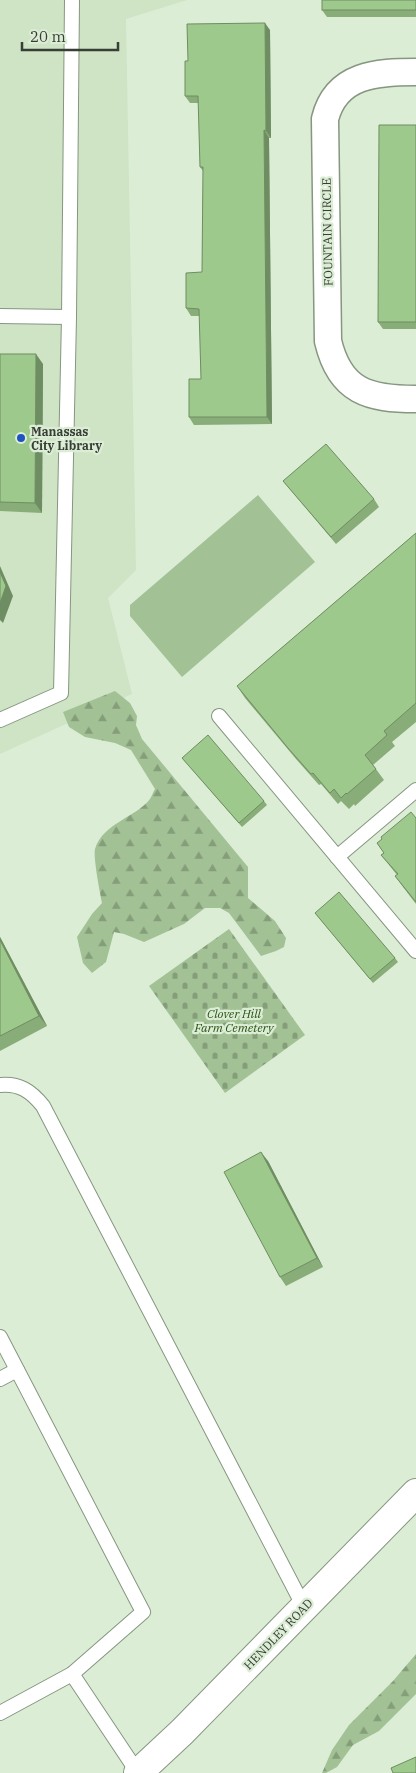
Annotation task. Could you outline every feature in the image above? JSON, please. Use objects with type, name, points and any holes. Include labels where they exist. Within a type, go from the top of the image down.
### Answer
[{"type":"street","name":"FOUNTAIN CIRCLE","points":[[416,72],[388,72],[367,75],[348,84],[332,100],[327,108],[324,119],[328,341],[334,363],[348,381],[370,395],[394,399],[416,399]]},
{"type":"street","name":"HENDLEY ROAD","points":[[138,1773],[182,1732],[416,1493]]},
{"type":"lane","points":[[0,720],[61,693],[69,317],[72,0]]},
{"type":"lane","points":[[0,316],[69,317]]},
{"type":"lane","points":[[220,716],[416,951]]},
{"type":"lane","points":[[338,857],[416,790]]},
{"type":"lane","points":[[0,1085],[14,1085],[26,1089],[43,1106],[304,1607]]},
{"type":"lane","points":[[0,1337],[143,1612],[72,1674],[0,1713]]},
{"type":"lane","points":[[0,1379],[17,1370]]},
{"type":"lane","points":[[72,1674],[138,1773]]},
{"type":"shaded area","points":[[0,0],[187,0],[126,19],[136,570],[108,598],[132,694],[0,754]]},
{"type":"green space","points":[[258,495],[315,562],[182,677],[130,616],[130,605]]},
{"type":"green space","points":[[115,691],[130,703],[137,716],[136,725],[142,739],[248,867],[248,898],[275,921],[286,938],[284,947],[261,956],[229,913],[220,908],[205,908],[184,924],[144,942],[114,932],[106,962],[92,973],[83,963],[77,937],[92,914],[102,903],[95,849],[105,833],[144,806],[155,789],[131,750],[115,743],[85,737],[69,727],[63,712]]},
{"type":"green space","name":"Clover Hill Farm Cemetery","points":[[229,929],[305,1035],[225,1093],[149,986]]},
{"type":"green space","points":[[416,1654],[416,1694],[379,1731],[353,1745],[337,1767],[322,1773],[332,1750],[349,1725],[393,1681]]},
{"type":"building","points":[[322,0],[416,0],[416,10],[322,10]]},
{"type":"building","points":[[265,23],[266,131],[264,130],[267,417],[189,417],[189,379],[201,379],[199,309],[186,308],[186,273],[202,272],[203,167],[200,167],[198,96],[185,96],[185,61],[188,61],[187,24]]},
{"type":"building","points":[[379,125],[416,125],[416,322],[378,322]]},
{"type":"building","name":"Manassas City Library","points":[[0,354],[36,354],[35,503],[0,502]]},
{"type":"building","points":[[326,444],[374,499],[331,537],[283,481]]},
{"type":"building","points":[[416,533],[416,703],[384,731],[387,735],[365,755],[376,769],[341,798],[334,789],[330,793],[313,773],[311,774],[237,686]]},
{"type":"building","points":[[0,572],[6,586],[0,603]]},
{"type":"building","points":[[208,735],[264,801],[239,823],[182,758]]},
{"type":"building","points":[[411,812],[416,818],[416,902],[395,876],[398,874],[381,855],[384,853],[377,843],[382,839],[381,837]]},
{"type":"building","points":[[339,892],[395,958],[370,979],[315,913]]},
{"type":"building","points":[[0,940],[39,1016],[0,1036]]},
{"type":"building","points":[[261,1152],[317,1258],[280,1277],[224,1172]]},
{"type":"building","points":[[416,1757],[416,1773],[393,1773],[391,1768]]},
{"type":"place","name":"Manassas City Library","points":[[21,438]]}]
